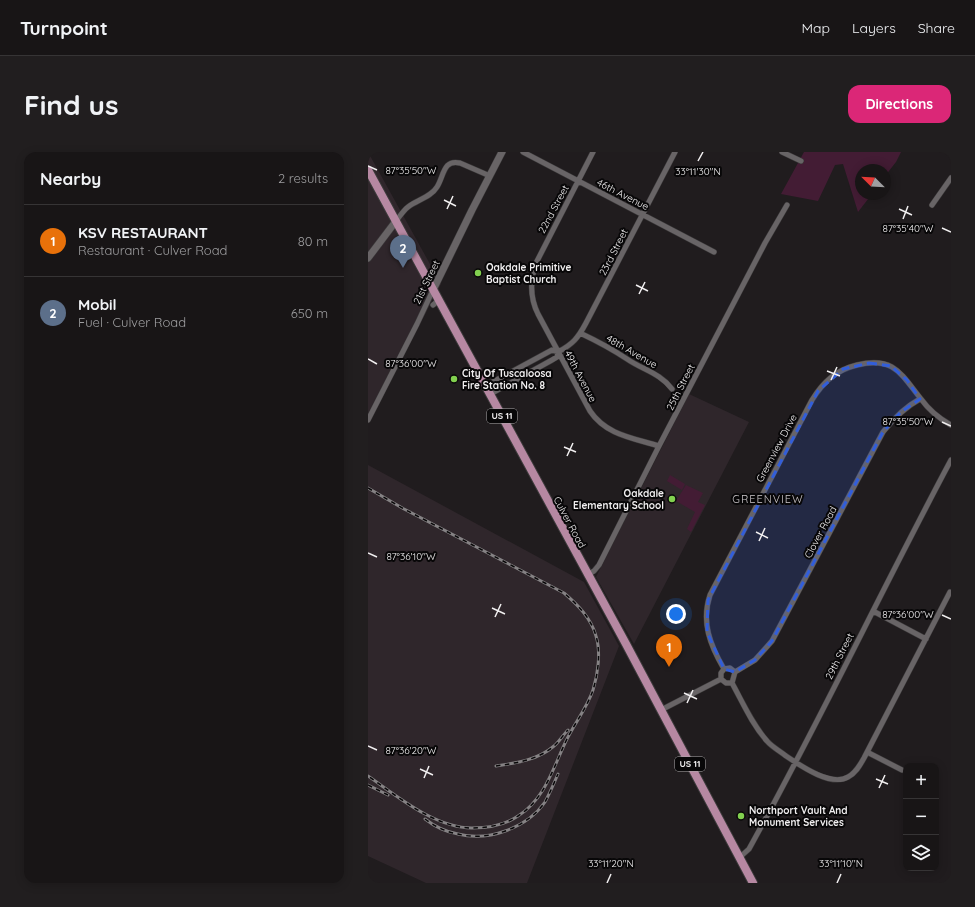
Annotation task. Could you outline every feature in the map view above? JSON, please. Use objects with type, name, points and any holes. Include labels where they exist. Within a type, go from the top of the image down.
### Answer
[{"type":"main road","name":"Culver Road","points":[[368,170],[433,290],[436,303],[487,390],[753,883]]},
{"type":"street","name":"21st Street","points":[[368,420],[502,152]]},
{"type":"street","name":"46th Avenue","points":[[523,152],[714,252]]},
{"type":"street","name":"22nd Street","points":[[532,276],[534,265],[593,152]]},
{"type":"street","name":"23rd Street","points":[[558,352],[552,350],[489,384],[487,390],[494,392],[552,360],[557,357],[558,352],[574,342],[675,152]]},
{"type":"street","points":[[782,152],[801,161]]},
{"type":"street","points":[[368,258],[409,206],[437,188],[445,168],[449,164],[455,162],[460,163],[490,176]]},
{"type":"street","points":[[932,205],[951,178]]},
{"type":"street","name":"25th Street","points":[[587,575],[594,571],[599,565],[765,243],[787,205]]},
{"type":"street","name":"49th Avenue","points":[[532,276],[531,287],[533,304],[590,411],[600,424],[615,432],[659,446]]},
{"type":"street","name":"48th Avenue","points":[[580,333],[606,345],[628,360],[666,380],[672,389]]},
{"type":"street","name":"Greenview Drive","points":[[724,669],[713,647],[708,632],[706,616],[710,595],[818,391],[829,378],[843,369],[858,364],[875,362],[891,366],[900,372],[931,411],[951,425]]},
{"type":"street","name":"Clover Road","points":[[734,672],[755,660],[772,641],[883,432],[901,412],[920,399]]},
{"type":"street","name":"29th Street","points":[[740,857],[749,848],[796,763],[872,611],[951,460]]},
{"type":"street","points":[[721,679],[721,673],[724,669],[730,668],[734,672],[732,683],[751,719],[771,746],[796,763],[824,777],[836,779],[848,778],[858,769],[950,592]]},
{"type":"street","points":[[872,611],[926,639]]},
{"type":"street","points":[[661,710],[721,679]]},
{"type":"street","points":[[721,679],[726,683],[732,683]]},
{"type":"street","points":[[867,752],[902,770]]},
{"type":"highlighted area","points":[[869,363],[891,366],[907,380],[920,399],[901,412],[883,432],[772,641],[755,660],[735,672],[724,669],[707,632],[708,600],[818,391],[843,369]]},
{"type":"shaded area","points":[[368,152],[441,284],[368,422]]},
{"type":"shaded area","points":[[804,152],[901,152],[891,168],[891,164],[855,164],[855,200],[867,200],[858,212],[843,164],[835,165],[818,201],[781,194]]},
{"type":"shaded area","name":"Oakdale Elementary School","points":[[689,394],[749,422],[634,644],[596,577]]},
{"type":"shaded area","points":[[368,465],[584,582],[619,646],[527,883],[426,883],[368,856]]},
{"type":"shaded area","points":[[670,475],[685,484],[682,490],[667,481]]},
{"type":"shaded area","points":[[686,485],[703,493],[698,502],[705,505],[691,532],[687,529],[695,512],[676,501]]},
{"type":"railway","points":[[368,488],[404,509],[564,593],[579,607],[591,623],[598,642],[599,656],[593,690],[584,710],[566,741],[542,792],[527,809],[513,819],[490,827],[478,828],[458,827],[444,823],[417,810],[368,776]]},
{"type":"railway","points":[[496,766],[519,762],[541,755],[556,744],[568,730]]},
{"type":"railway","points":[[425,819],[445,830],[470,836],[482,836],[506,831],[528,819],[537,811],[545,802],[558,774]]},
{"type":"railway","points":[[368,785],[388,795]]},
{"type":"place","name":"Mobil","points":[[403,268]]},
{"type":"place","name":"Oakdale Primitive Baptist Church","points":[[478,273]]},
{"type":"place","name":"City Of Tuscaloosa Fire Station No. 8","points":[[454,379]]},
{"type":"place","name":"Oakdale Elementary School","points":[[672,499]]},
{"type":"place","name":"KSV RESTAURANT","points":[[669,667]]},
{"type":"place","name":"Northport Vault And Monument Services","points":[[741,816]]},
{"type":"district","name":"GREENVIEW","points":[[768,499]]}]
